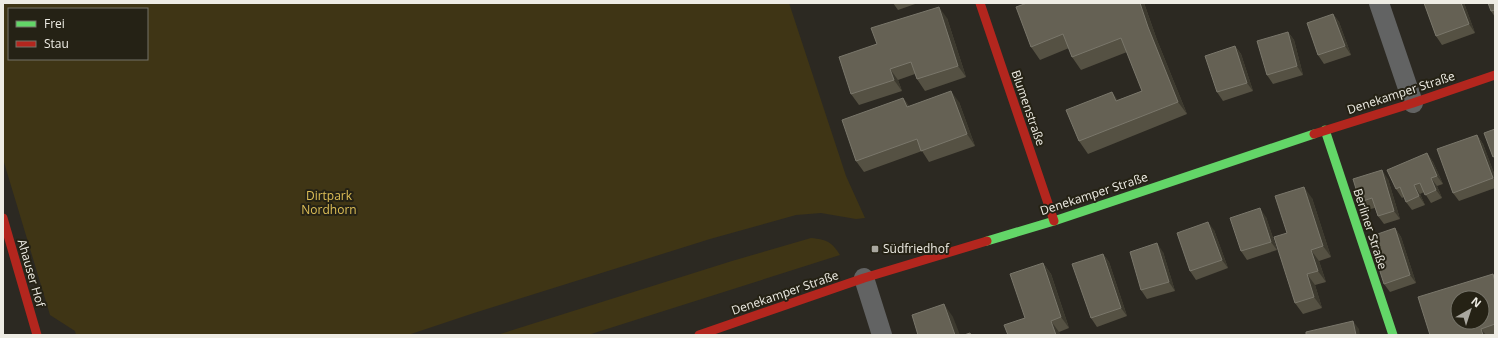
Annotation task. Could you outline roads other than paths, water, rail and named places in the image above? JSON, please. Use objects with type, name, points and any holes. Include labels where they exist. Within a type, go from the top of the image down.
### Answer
[{"type":"street","name":"Blumenstraße","points":[[980,3],[1054,221]]},
{"type":"street","points":[[1379,3],[1413,103]]},
{"type":"street","name":"Denekamper Straße","points":[[699,335],[864,278],[1054,221],[1325,130],[1413,103],[1495,75]]},
{"type":"street","name":"Berliner Straße","points":[[1325,130],[1393,335]]},
{"type":"street","name":"Ahauser Hof","points":[[3,218],[37,335]]},
{"type":"street","points":[[864,278],[882,335]]},
{"type":"place","name":"Südfriedhof","points":[[875,249]]},
{"type":"park label","name":"Dirtpark Nordhorn","points":[[329,203]]}]
